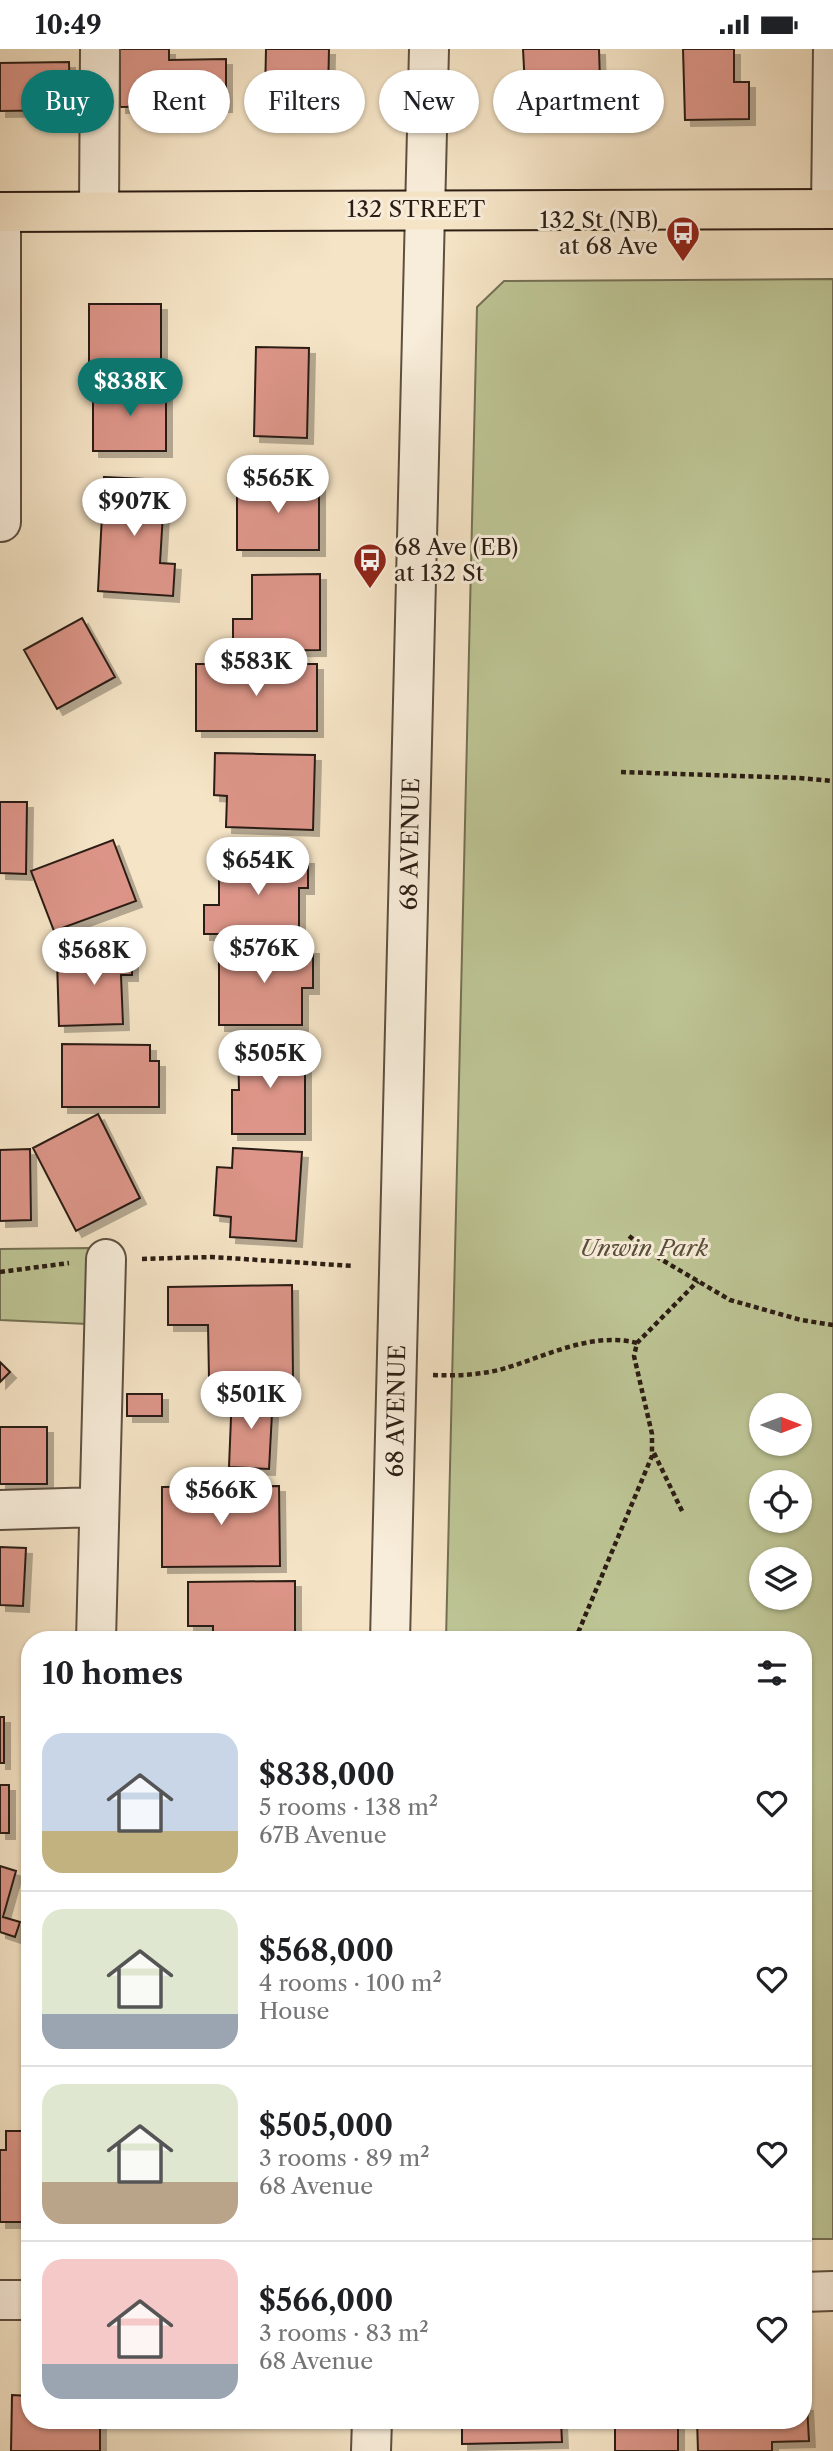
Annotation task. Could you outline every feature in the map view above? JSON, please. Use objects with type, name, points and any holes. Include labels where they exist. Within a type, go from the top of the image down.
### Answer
[{"type":"main road","name":"132 STREET","points":[[0,212],[832,209]]},
{"type":"street","points":[[100,49],[100,211]]},
{"type":"street","name":"68 AVENUE","points":[[390,1631],[429,49]]},
{"type":"street","points":[[832,209],[833,49]]},
{"type":"street","points":[[0,212],[1,522]]},
{"type":"street","points":[[96,1631],[106,1260]]},
{"type":"street","points":[[0,1510],[98,1507]]},
{"type":"street","points":[[812,2292],[833,2291]]},
{"type":"street","points":[[0,2300],[21,2300]]},
{"type":"street","points":[[371,2451],[372,2429]]},
{"type":"path","points":[[621,772],[833,781]]},
{"type":"path","points":[[629,1236],[652,1254],[730,1300],[801,1320],[833,1325]]},
{"type":"path","points":[[0,1272],[106,1260],[211,1258],[354,1266]]},
{"type":"path","points":[[579,1631],[648,1468],[652,1449],[652,1434],[634,1356],[637,1343],[698,1281]]},
{"type":"path","points":[[429,1374],[465,1376],[496,1370],[581,1344],[618,1339],[637,1343]]},
{"type":"path","points":[[652,1449],[683,1513]]},
{"type":"green space","name":"Unwin Park","points":[[833,279],[833,2239],[812,2239],[812,1631],[446,1631],[477,307],[504,281]]},
{"type":"green space","points":[[89,1248],[87,1324],[0,1320],[0,1249]]},
{"type":"building","points":[[120,49],[169,49],[169,60],[226,59],[226,70],[128,70],[128,107],[120,107]]},
{"type":"building","points":[[266,49],[329,49],[329,70],[266,70]]},
{"type":"building","points":[[523,49],[599,49],[600,70],[524,70]]},
{"type":"building","points":[[683,49],[734,49],[734,82],[749,82],[749,119],[685,120]]},
{"type":"building","points":[[69,62],[69,70],[21,70],[21,111],[0,111],[0,63]]},
{"type":"building","points":[[89,304],[161,304],[161,366],[89,366]]},
{"type":"building","points":[[256,347],[309,348],[307,438],[254,436]]},
{"type":"building","points":[[93,385],[166,385],[166,451],[93,451]]},
{"type":"building","points":[[104,477],[165,480],[160,563],[175,564],[173,596],[98,591]]},
{"type":"building","points":[[237,479],[319,479],[319,550],[237,550]]},
{"type":"building","points":[[320,574],[320,650],[233,651],[233,619],[252,619],[252,575]]},
{"type":"building","points":[[82,618],[115,677],[57,709],[24,650]]},
{"type":"building","points":[[196,664],[317,664],[317,731],[196,731]]},
{"type":"building","points":[[215,753],[315,755],[313,830],[226,827],[227,796],[214,795]]},
{"type":"building","points":[[0,802],[27,802],[26,874],[0,873]]},
{"type":"building","points":[[113,840],[136,901],[54,931],[31,871]]},
{"type":"building","points":[[219,858],[308,858],[308,888],[299,888],[299,934],[204,934],[204,905],[219,905]]},
{"type":"building","points":[[132,944],[132,975],[121,975],[123,1024],[59,1026],[57,960],[94,959],[94,945]]},
{"type":"building","points":[[219,948],[313,948],[313,988],[302,988],[302,1025],[219,1025]]},
{"type":"building","points":[[62,1044],[150,1045],[150,1061],[159,1061],[159,1107],[62,1107]]},
{"type":"building","points":[[305,1044],[305,1134],[232,1134],[232,1090],[239,1090],[238,1045]]},
{"type":"building","points":[[98,1114],[140,1198],[76,1231],[33,1148]]},
{"type":"building","points":[[233,1148],[302,1152],[296,1241],[230,1237],[231,1217],[214,1215],[217,1167],[232,1168]]},
{"type":"building","points":[[30,1149],[31,1220],[0,1221],[0,1150]]},
{"type":"building","points":[[292,1285],[293,1376],[209,1378],[208,1325],[168,1325],[168,1287]]},
{"type":"building","points":[[0,1362],[10,1372],[0,1382]]},
{"type":"building","points":[[232,1393],[273,1395],[269,1469],[229,1467]]},
{"type":"building","points":[[127,1394],[162,1394],[162,1416],[127,1416]]},
{"type":"building","points":[[0,1427],[47,1427],[47,1484],[0,1484]]},
{"type":"building","points":[[279,1486],[280,1566],[162,1567],[162,1487]]},
{"type":"building","points":[[0,1547],[26,1548],[23,1606],[0,1605]]},
{"type":"building","points":[[295,1581],[295,1631],[213,1631],[213,1626],[188,1626],[188,1582]]},
{"type":"building","points":[[0,1717],[4,1717],[4,1763],[0,1763]]},
{"type":"building","points":[[0,1785],[9,1785],[9,1833],[0,1833]]},
{"type":"building","points":[[0,1866],[16,1871],[3,1917],[20,1922],[15,1937],[0,1932]]},
{"type":"building","points":[[6,2131],[21,2131],[21,2222],[0,2222],[0,2150],[6,2150]]},
{"type":"building","points":[[12,2395],[21,2396],[21,2429],[100,2429],[100,2451],[11,2451]]},
{"type":"building","points":[[462,2429],[561,2429],[562,2442],[462,2444]]},
{"type":"building","points":[[615,2429],[678,2429],[678,2451],[615,2451]]},
{"type":"building","points":[[697,2429],[808,2429],[809,2441],[772,2442],[772,2451],[698,2451]]},
{"type":"place","name":"132 St (NB) at 68 Ave","points":[[683,263]]},
{"type":"place","name":"68 Ave (EB) at 132 St","points":[[370,590]]}]
